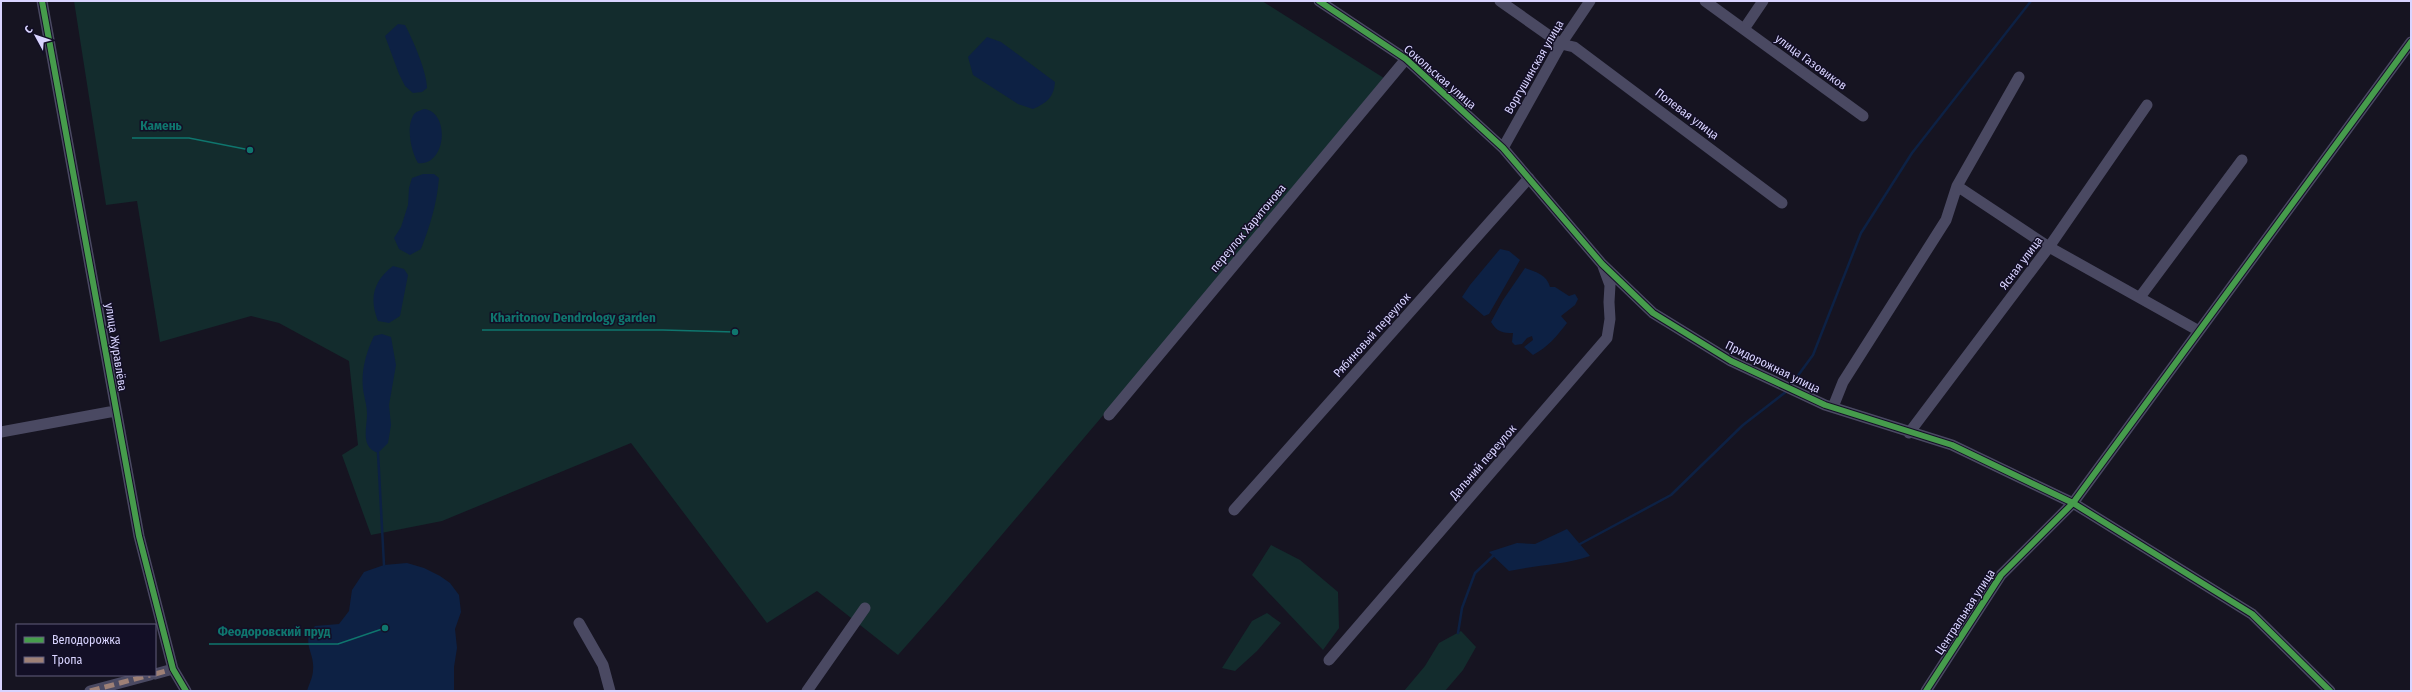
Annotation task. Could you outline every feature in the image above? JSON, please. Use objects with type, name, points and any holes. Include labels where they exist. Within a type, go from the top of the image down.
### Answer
[{"type":"street","name":"улица Журавлёва","points":[[42,1],[107,353],[115,411],[139,536],[173,669],[186,691]]},
{"type":"street","name":"Сокольская улица","points":[[1319,1],[1406,59],[1503,148]]},
{"type":"street","points":[[1500,1],[1561,44]]},
{"type":"street","name":"Воргушинская улица","points":[[1503,148],[1561,44],[1590,1]]},
{"type":"street","name":"улица Газовиков","points":[[1705,1],[1863,116]]},
{"type":"street","points":[[1744,29],[1763,1]]},
{"type":"street","name":"Центральная улица","points":[[1926,691],[2001,575],[2062,516],[2073,503],[2411,42]]},
{"type":"street","name":"Полевая улица","points":[[1561,44],[1574,47],[1782,203]]},
{"type":"street","name":"переулок Харитонова","points":[[1109,414],[1406,59]]},
{"type":"street","points":[[1833,407],[1844,382],[1946,220],[1957,186],[2019,77]]},
{"type":"street","name":"Ясная улица","points":[[1909,433],[2049,247],[2147,105]]},
{"type":"street","name":"Придорожная улица","points":[[1503,148],[1602,264],[1653,313],[1731,361],[1795,391],[1833,407],[1909,433],[1952,445],[2073,503],[2252,614],[2330,691]]},
{"type":"street","points":[[2140,297],[2242,160]]},
{"type":"street","name":"Рябиновый переулок","points":[[1234,510],[1529,178]]},
{"type":"street","points":[[1957,186],[2049,247],[2199,331]]},
{"type":"street","name":"Дальний переулок","points":[[1329,660],[1607,338],[1610,285],[1602,264]]},
{"type":"street","points":[[1,432],[115,411]]},
{"type":"street","points":[[807,691],[865,608]]},
{"type":"street","points":[[579,623],[603,665],[610,691]]},
{"type":"street","points":[[156,674],[173,669]]},
{"type":"street","points":[[90,691],[146,676]]},
{"type":"green space","points":[[74,1],[1262,1],[1387,80],[945,602],[898,655],[817,591],[767,623],[631,443],[442,521],[371,535],[342,455],[358,445],[349,361],[279,323],[251,316],[160,342],[137,201],[106,205]]},
{"type":"green space","points":[[1271,545],[1300,560],[1338,592],[1339,628],[1323,650],[1252,575]]},
{"type":"green space","points":[[1267,613],[1281,623],[1257,651],[1235,671],[1222,668],[1252,621]]},
{"type":"green space","points":[[1461,631],[1476,647],[1463,670],[1445,691],[1404,691],[1425,666],[1439,643]]},
{"type":"water","points":[[398,24],[405,25],[422,65],[427,88],[422,92],[413,93],[405,86],[385,36]]},
{"type":"water","points":[[987,37],[1001,42],[1055,82],[1053,92],[1046,102],[1033,109],[1018,104],[973,75],[968,57]]},
{"type":"water","points":[[424,109],[433,112],[438,119],[442,139],[435,157],[427,162],[418,163],[411,145],[410,124],[415,113]]},
{"type":"water","points":[[423,174],[434,174],[439,178],[437,196],[421,249],[410,255],[399,249],[394,238],[401,227],[408,205],[409,188],[412,178]]},
{"type":"water","points":[[1500,249],[1509,251],[1520,260],[1489,314],[1484,316],[1462,297]]},
{"type":"water","points":[[393,266],[404,269],[408,275],[400,316],[389,323],[378,321],[375,313],[374,298],[377,284],[386,272]]},
{"type":"water","points":[[1525,268],[1544,277],[1549,283],[1550,287],[1555,287],[1569,296],[1575,294],[1578,299],[1575,305],[1561,316],[1567,323],[1556,337],[1548,345],[1533,355],[1524,347],[1533,340],[1532,336],[1527,338],[1522,344],[1515,345],[1512,342],[1513,333],[1500,331],[1491,322],[1503,300]]},
{"type":"water","points":[[382,334],[391,337],[396,365],[389,405],[391,425],[388,443],[378,453],[372,450],[367,442],[367,411],[363,389],[363,368],[366,355],[374,336]]},
{"type":"water","points":[[1567,529],[1590,556],[1570,561],[1509,571],[1489,552],[1517,543],[1535,544]]},
{"type":"water","points":[[407,563],[424,568],[440,576],[450,583],[459,595],[461,612],[455,629],[457,648],[454,667],[454,691],[307,691],[312,678],[313,670],[313,663],[308,643],[311,632],[315,626],[339,624],[349,611],[352,590],[364,572],[384,565]]},
{"type":"waterway","points":[[1791,385],[1813,355],[1861,233],[1912,153],[2031,1]]},
{"type":"waterway","points":[[1580,544],[1671,495],[1743,425],[1787,391]]},
{"type":"waterway","points":[[378,453],[384,565]]},
{"type":"waterway","points":[[1458,633],[1462,608],[1475,573],[1493,556]]},
{"type":"marked path","points":[[156,674],[173,669]]},
{"type":"marked path","points":[[90,691],[146,676]]},
{"type":"cycle path","points":[[42,1],[139,536],[173,669],[186,691]]},
{"type":"cycle path","points":[[1319,1],[1406,59],[1503,148],[1602,264],[1653,313],[1731,361],[1825,405],[1952,445],[2073,503],[2252,614],[2330,691]]},
{"type":"cycle path","points":[[1926,691],[2001,575],[2073,503],[2411,42]]},
{"type":"place","name":"Камень","points":[[250,150]]},
{"type":"place","name":"Kharitonov Dendrology garden","points":[[735,332]]},
{"type":"place","name":"Феодоровский пруд","points":[[385,628]]}]
